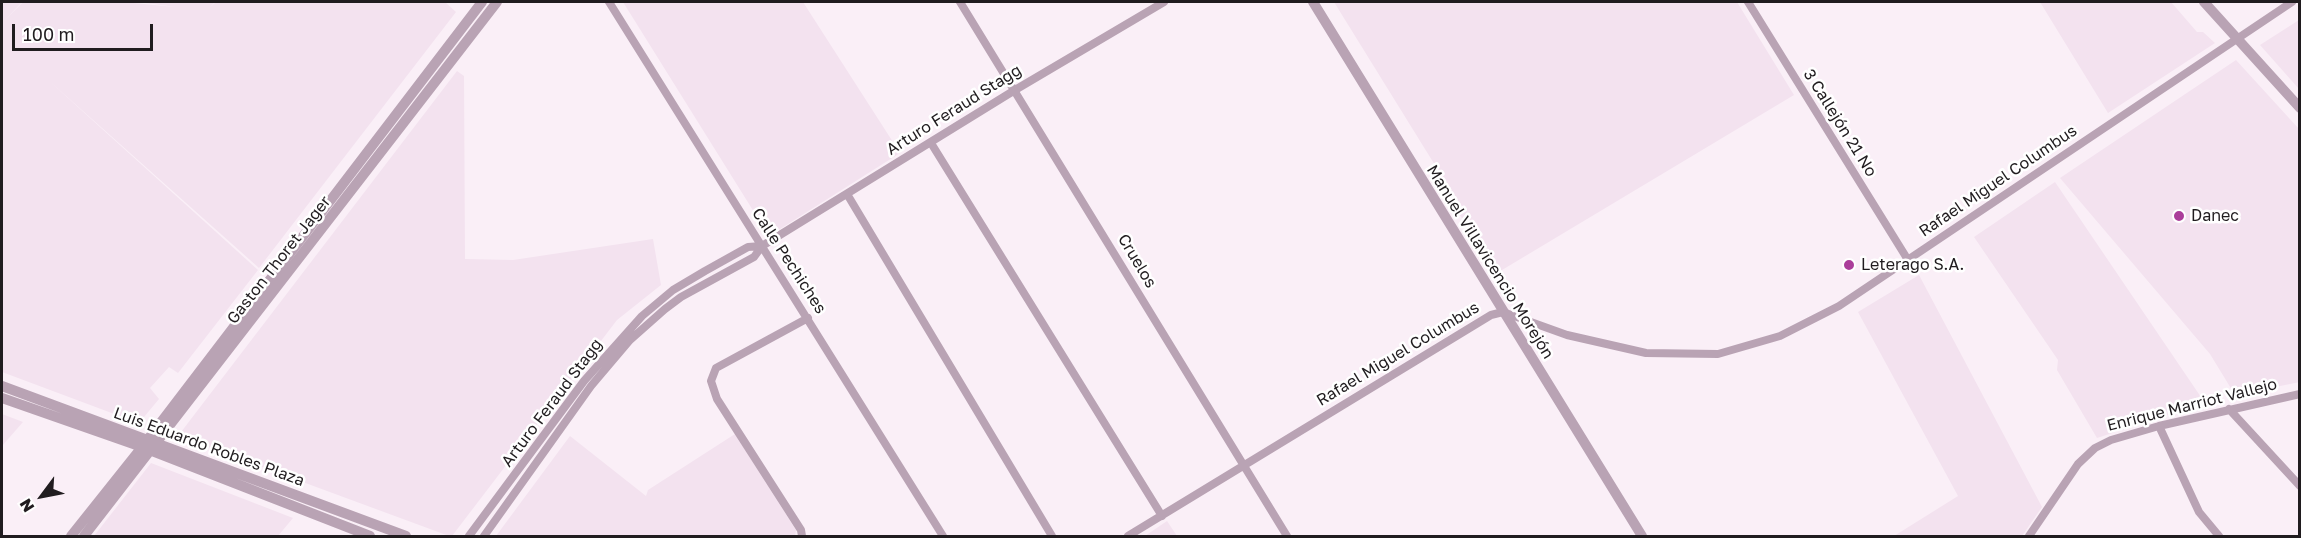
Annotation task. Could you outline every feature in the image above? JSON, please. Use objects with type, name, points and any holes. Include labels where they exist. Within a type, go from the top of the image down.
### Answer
[{"type":"street","name":"Gaston Thoret Jager","points":[[84,537],[148,445],[482,2]]},
{"type":"street","name":"Gaston Thoret Jager","points":[[71,537],[328,222],[497,2]]},
{"type":"street","name":"Calle Pechiches","points":[[609,2],[944,537]]},
{"type":"street","name":"Cruelos","points":[[960,2],[1287,537]]},
{"type":"street","name":"Arturo Feraud Stagg","points":[[484,537],[591,386],[630,340],[665,309],[681,297],[754,257],[762,246],[1015,90],[1164,2]]},
{"type":"street","name":"Manuel Villavicencio Morejón","points":[[1313,2],[1642,537]]},
{"type":"street","name":"3 Callejón 21 No","points":[[1748,2],[1908,260]]},
{"type":"street","points":[[2204,2],[2300,108]]},
{"type":"street","name":"Rafael Miguel Columbus","points":[[1128,537],[1491,315],[1503,312],[1567,335],[1646,353],[1718,354],[1780,336],[1839,306],[2292,2]]},
{"type":"street","points":[[931,143],[1162,516]]},
{"type":"street","points":[[847,194],[1052,537]]},
{"type":"street","name":"Arturo Feraud Stagg","points":[[469,537],[585,381],[642,316],[673,290],[705,271],[748,247],[762,246]]},
{"type":"street","points":[[802,537],[801,530],[717,399],[711,381],[716,368],[808,318]]},
{"type":"street","name":"Luis Eduardo Robles Plaza","points":[[2,386],[370,537]]},
{"type":"street","name":"Enrique Marriot Vallejo","points":[[2029,537],[2078,464],[2095,448],[2111,440],[2159,426],[2300,394]]},
{"type":"street","name":"Luis Eduardo Robles Plaza","points":[[2,398],[148,445],[406,537]]},
{"type":"street","points":[[2229,409],[2300,486]]},
{"type":"street","points":[[2159,426],[2199,512],[2219,536]]},
{"type":"shaded area","points":[[2,2],[22,2],[5,20],[23,2],[123,2],[176,7],[138,2],[215,2],[209,8],[216,2],[445,2],[456,12],[259,268],[47,79],[258,270],[178,373],[169,367],[150,388],[159,399],[144,417],[133,421],[2,372]]},
{"type":"shaded area","points":[[623,2],[803,2],[900,153],[769,236]]},
{"type":"shaded area","points":[[1334,2],[1737,2],[1794,95],[1497,273],[1433,173],[1438,170]]},
{"type":"shaded area","points":[[2040,2],[2171,2],[2197,32],[2203,32],[2215,43],[2108,113]]},
{"type":"shaded area","points":[[2299,20],[2299,89],[2260,45]]},
{"type":"shaded area","points":[[2236,60],[2299,129],[2300,382],[2235,395],[2210,354],[2060,178]]},
{"type":"shaded area","points":[[457,71],[464,76],[465,259],[513,260],[653,239],[661,285],[617,320],[452,536],[449,536],[178,436]]},
{"type":"shaded area","points":[[2055,182],[2205,403],[2097,438],[2057,370],[2058,360],[1974,237]]},
{"type":"shaded area","points":[[1919,275],[2042,507],[2022,536],[1894,536],[1958,496],[1858,312]]},
{"type":"shaded area","points":[[2,414],[23,422],[2,446]]},
{"type":"shaded area","points":[[735,434],[796,530],[795,536],[496,536],[570,436],[646,496],[648,490]]},
{"type":"shaded area","points":[[151,463],[293,518],[278,536],[94,536]]},
{"type":"shaded area","points":[[1167,521],[1177,536],[1145,536]]},
{"type":"place","name":"Danec","points":[[2179,216]]},
{"type":"place","name":"Leterago S.A.","points":[[1849,265]]}]
